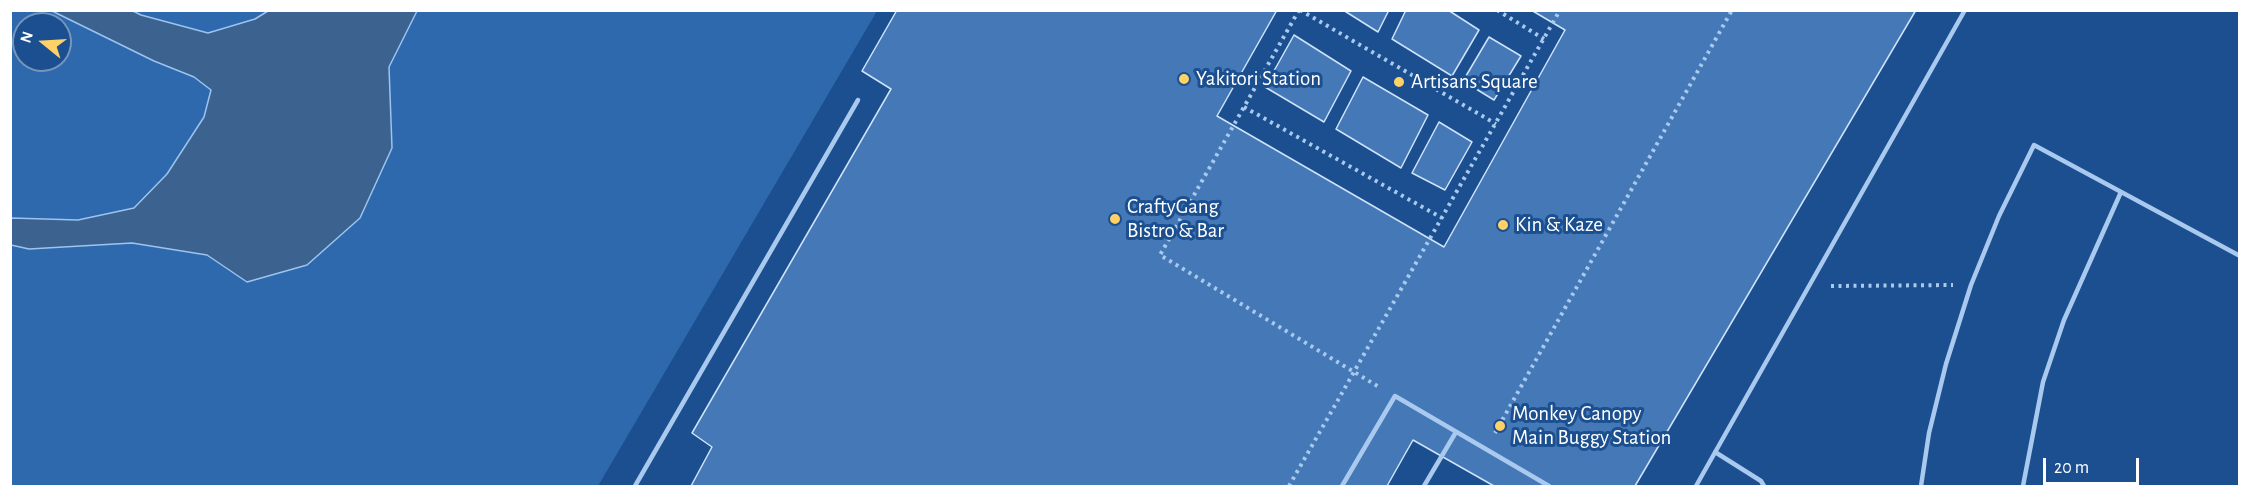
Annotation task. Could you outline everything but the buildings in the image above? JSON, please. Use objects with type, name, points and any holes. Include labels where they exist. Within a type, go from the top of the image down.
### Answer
[{"type":"lane","points":[[1696,486],[1965,10]]},
{"type":"lane","points":[[635,486],[858,100]]},
{"type":"lane","points":[[1921,486],[1929,433],[1946,364],[1971,285],[2000,216],[2034,145],[2240,256]]},
{"type":"lane","points":[[2023,486],[2043,382],[2064,320],[2121,192]]},
{"type":"lane","points":[[1342,486],[1395,396],[1549,486]]},
{"type":"lane","points":[[1424,486],[1456,432]]},
{"type":"lane","points":[[1715,452],[1761,481],[1764,486]]},
{"type":"path","points":[[1395,396],[1160,255],[1299,10],[1496,124]]},
{"type":"path","points":[[1497,10],[1544,39]]},
{"type":"path","points":[[1289,486],[1560,10]]},
{"type":"path","points":[[1486,450],[1732,10]]},
{"type":"path","points":[[1244,107],[1442,218]]},
{"type":"path","points":[[1810,286],[1971,285]]},
{"type":"shaded area","points":[[11,11],[54,12],[12,12],[12,72],[72,72],[72,21],[154,61],[194,77],[211,90],[204,117],[167,174],[134,208],[78,220],[11,218]]},
{"type":"shaded area","points":[[52,11],[133,11],[208,33],[255,19],[268,11],[417,11],[389,67],[392,148],[360,218],[307,265],[247,282],[207,255],[132,243],[29,249],[11,245],[11,218],[78,220],[134,208],[167,174],[204,117],[211,90],[194,77],[154,61],[72,21],[72,12]]},
{"type":"shaded area","points":[[133,11],[268,11],[255,19],[208,33]]},
{"type":"shaded area","points":[[417,11],[877,11],[598,486],[11,486],[11,245],[29,249],[132,243],[207,255],[247,282],[392,148],[389,67]]},
{"type":"place","name":"Yakitori Station","points":[[1184,79]]},
{"type":"place","name":"Artisans Square","points":[[1399,82]]},
{"type":"place","name":"CraftyGang Bistro & Bar","points":[[1115,219]]},
{"type":"place","name":"Kin & Kaze","points":[[1503,225]]},
{"type":"place","name":"Monkey Canopy Main Buggy Station","points":[[1500,426]]}]
